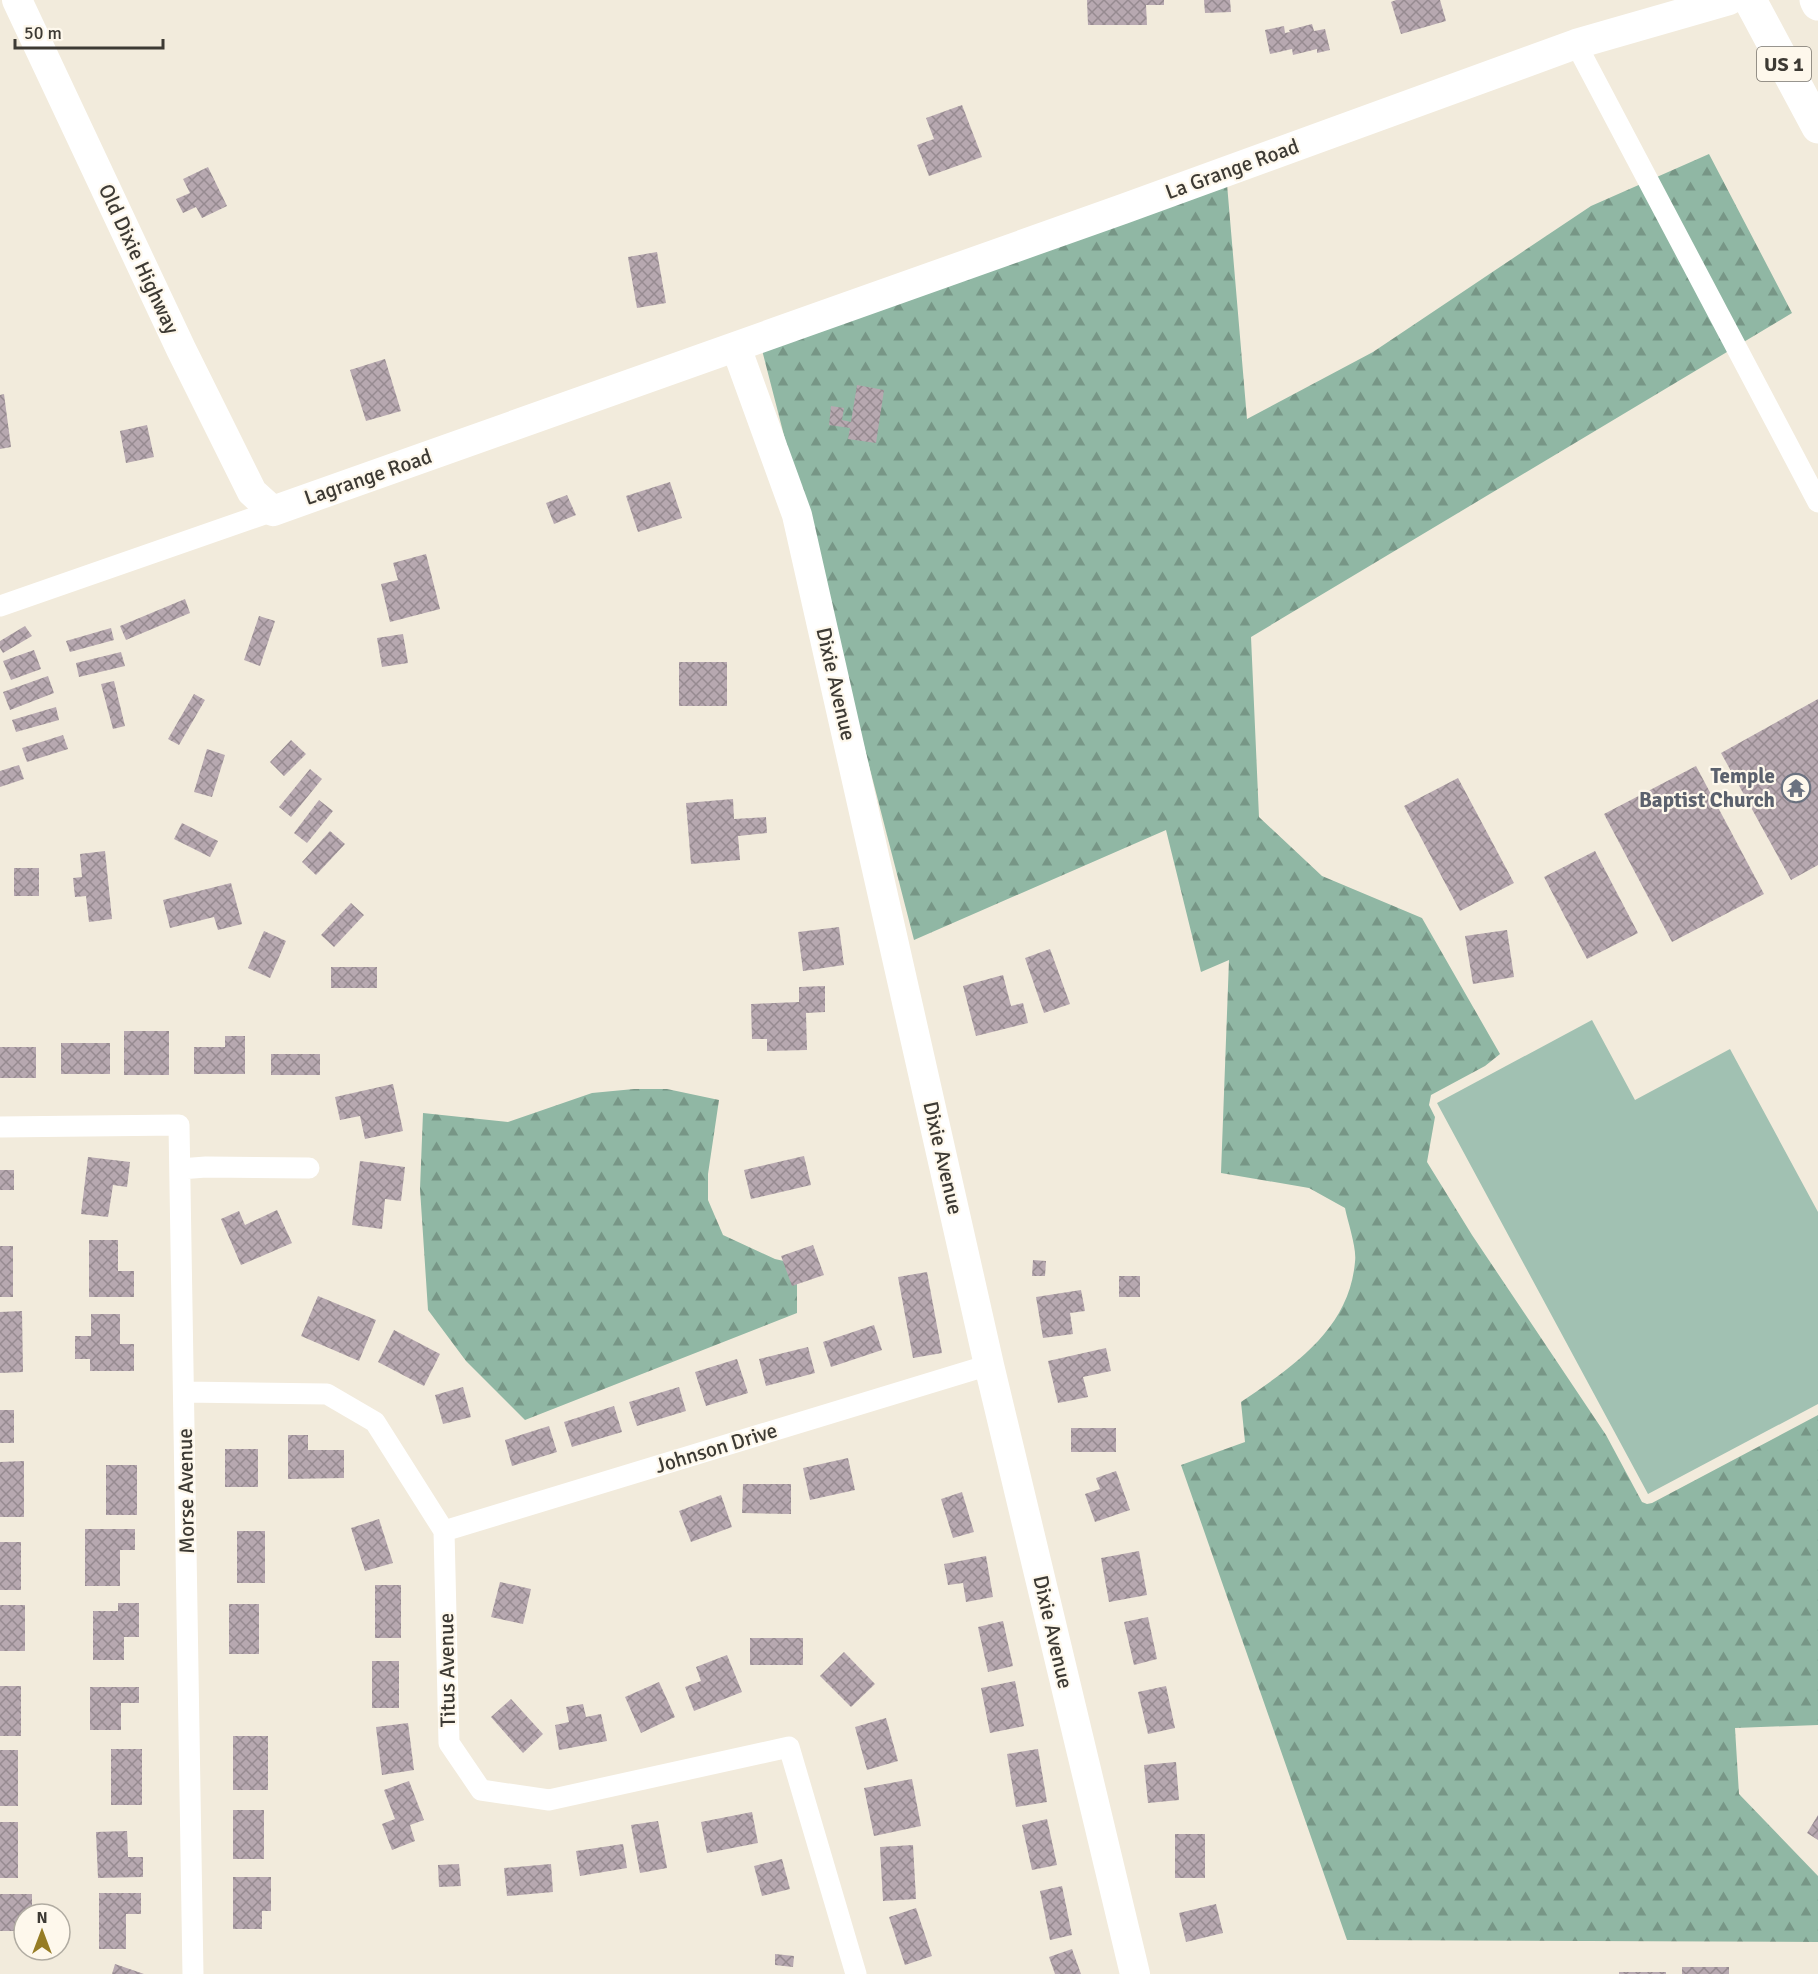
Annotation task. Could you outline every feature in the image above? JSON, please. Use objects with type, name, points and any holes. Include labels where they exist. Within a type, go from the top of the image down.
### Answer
[{"type":"main road","name":"US 1","points":[[1750,0],[1818,128]]},
{"type":"main road","points":[[1816,0],[1818,4]]},
{"type":"street","name":"Old Dixie Highway","points":[[17,0],[181,349],[252,492],[273,511]]},
{"type":"street","name":"La Grange Road","points":[[736,347],[1576,44],[1729,0]]},
{"type":"street","points":[[1576,44],[1818,502]]},
{"type":"street","name":"Lagrange Road","points":[[0,606],[736,347]]},
{"type":"street","name":"Dixie Avenue","points":[[736,347],[797,515],[989,1365],[1135,1974]]},
{"type":"street","name":"Morse Avenue","points":[[0,1127],[179,1125],[193,1974]]},
{"type":"street","points":[[180,1169],[309,1168]]},
{"type":"street","name":"Johnson Drive","points":[[444,1531],[989,1365]]},
{"type":"street","points":[[184,1392],[327,1394],[375,1422],[444,1531]]},
{"type":"street","name":"Titus Avenue","points":[[444,1531],[449,1743],[481,1790],[549,1800],[789,1747],[856,1974]]},
{"type":"green space","points":[[1709,154],[1792,313],[1251,637],[1259,817],[1322,876],[1422,918],[1500,1054],[1485,1066],[1431,1095],[1429,1105],[1435,1117],[1427,1162],[1472,1235],[1606,1435],[1642,1502],[1652,1503],[1818,1415],[1818,1725],[1735,1728],[1739,1794],[1818,1876],[1818,1942],[1347,1940],[1181,1465],[1245,1442],[1241,1402],[1298,1360],[1330,1327],[1342,1308],[1355,1262],[1354,1243],[1345,1208],[1309,1188],[1221,1173],[1229,960],[1201,972],[1166,830],[914,940],[762,350],[1227,184],[1247,419],[1373,352],[1591,206]]},
{"type":"green space","points":[[1592,1020],[1635,1100],[1730,1049],[1818,1212],[1818,1404],[1648,1494],[1437,1103]]},
{"type":"green space","points":[[667,1089],[719,1100],[708,1174],[708,1200],[723,1235],[775,1259],[797,1264],[797,1313],[525,1420],[466,1361],[428,1310],[420,1189],[423,1113],[508,1122],[592,1093]]},
{"type":"building","points":[[1087,0],[1164,0],[1164,5],[1146,5],[1147,25],[1088,25]]},
{"type":"building","points":[[1204,0],[1230,0],[1231,12],[1205,13]]},
{"type":"building","points":[[1440,0],[1446,21],[1401,34],[1391,2]]},
{"type":"building","points":[[1312,24],[1314,31],[1325,29],[1330,50],[1317,53],[1317,49],[1293,55],[1292,49],[1270,54],[1265,30],[1284,26],[1285,33]]},
{"type":"building","points":[[962,105],[982,157],[929,176],[917,145],[934,139],[926,118]]},
{"type":"building","points":[[208,167],[227,206],[202,218],[196,207],[183,213],[176,199],[190,193],[183,179]]},
{"type":"building","points":[[657,252],[666,303],[637,308],[628,257]]},
{"type":"building","points":[[385,359],[401,411],[366,421],[350,370]]},
{"type":"building","points":[[857,385],[884,390],[876,443],[848,439],[850,428],[829,425],[831,406],[844,408],[842,420],[851,422]]},
{"type":"building","points":[[4,394],[11,447],[0,449],[0,395]]},
{"type":"building","points":[[147,425],[154,457],[126,463],[120,431]]},
{"type":"building","points":[[670,482],[682,518],[638,532],[626,496]]},
{"type":"building","points":[[567,495],[576,515],[554,524],[546,503]]},
{"type":"building","points":[[426,554],[440,609],[390,622],[381,584],[398,580],[393,563]]},
{"type":"building","points":[[185,599],[190,613],[126,640],[120,626]]},
{"type":"building","points":[[259,616],[275,621],[260,666],[244,660]]},
{"type":"building","points":[[25,626],[32,636],[3,653],[0,641]]},
{"type":"building","points":[[111,628],[114,640],[70,652],[66,641]]},
{"type":"building","points":[[403,634],[408,663],[382,667],[377,638]]},
{"type":"building","points":[[34,650],[41,669],[11,680],[3,661]]},
{"type":"building","points":[[121,652],[125,666],[79,677],[76,663]]},
{"type":"building","points":[[679,662],[727,662],[727,706],[679,706]]},
{"type":"building","points":[[48,676],[54,693],[10,710],[3,692]]},
{"type":"building","points":[[114,681],[125,726],[113,729],[101,684]]},
{"type":"building","points":[[194,694],[205,700],[179,745],[168,739]]},
{"type":"building","points":[[1818,699],[1818,865],[1791,880],[1721,753]]},
{"type":"building","points":[[56,707],[59,720],[16,732],[12,720]]},
{"type":"building","points":[[63,735],[68,749],[27,762],[22,748]]},
{"type":"building","points":[[291,740],[306,754],[284,776],[270,762]]},
{"type":"building","points":[[207,749],[225,755],[212,797],[194,792]]},
{"type":"building","points":[[19,765],[24,779],[0,787],[0,771]]},
{"type":"building","points":[[1696,766],[1764,894],[1672,942],[1604,814]]},
{"type":"building","points":[[310,769],[322,779],[291,817],[279,807]]},
{"type":"building","points":[[1458,778],[1514,883],[1460,911],[1404,806]]},
{"type":"building","points":[[733,799],[734,819],[766,817],[767,833],[738,836],[740,860],[691,864],[686,803]]},
{"type":"building","points":[[319,800],[333,811],[307,843],[294,833]]},
{"type":"building","points":[[182,823],[218,841],[210,857],[174,839]]},
{"type":"building","points":[[330,831],[345,844],[316,875],[302,862]]},
{"type":"building","points":[[105,851],[112,919],[89,922],[86,896],[75,897],[73,878],[82,877],[80,854]]},
{"type":"building","points":[[1595,851],[1638,933],[1587,959],[1544,877]]},
{"type":"building","points":[[14,868],[39,868],[39,896],[14,896]]},
{"type":"building","points":[[231,883],[242,924],[218,930],[214,917],[170,928],[163,900]]},
{"type":"building","points":[[351,903],[364,915],[334,947],[321,935]]},
{"type":"building","points":[[839,927],[844,965],[803,971],[798,932]]},
{"type":"building","points":[[1507,930],[1514,977],[1473,984],[1465,936]]},
{"type":"building","points":[[264,931],[286,941],[270,978],[248,968]]},
{"type":"building","points":[[1050,949],[1070,1004],[1044,1013],[1025,958]]},
{"type":"building","points":[[331,967],[377,967],[377,988],[331,988]]},
{"type":"building","points":[[1003,975],[1011,1006],[1023,1003],[1028,1023],[976,1036],[963,986]]},
{"type":"building","points":[[825,986],[825,1012],[806,1013],[807,1050],[767,1051],[767,1039],[752,1039],[751,1004],[799,1002],[799,987]]},
{"type":"building","points":[[124,1031],[169,1031],[169,1075],[124,1075]]},
{"type":"building","points":[[225,1036],[245,1036],[245,1074],[194,1074],[194,1047],[225,1047]]},
{"type":"building","points":[[61,1043],[110,1043],[110,1074],[61,1074]]},
{"type":"building","points":[[0,1047],[36,1047],[36,1078],[0,1078]]},
{"type":"building","points":[[271,1054],[320,1054],[320,1075],[271,1075]]},
{"type":"building","points":[[393,1084],[403,1131],[365,1139],[360,1116],[340,1120],[335,1097]]},
{"type":"building","points":[[804,1156],[811,1185],[751,1199],[744,1170]]},
{"type":"building","points":[[88,1157],[130,1162],[127,1187],[113,1185],[108,1217],[81,1214]]},
{"type":"building","points":[[360,1161],[405,1167],[401,1201],[385,1199],[382,1229],[352,1225]]},
{"type":"building","points":[[0,1170],[14,1170],[14,1190],[0,1190]]},
{"type":"building","points":[[277,1210],[292,1243],[241,1265],[221,1219],[239,1211],[245,1225]]},
{"type":"building","points":[[89,1240],[118,1240],[118,1271],[134,1271],[134,1297],[89,1297]]},
{"type":"building","points":[[813,1245],[824,1275],[792,1286],[781,1256]]},
{"type":"building","points":[[0,1246],[13,1246],[13,1297],[0,1297]]},
{"type":"building","points":[[1033,1260],[1046,1261],[1045,1276],[1032,1276]]},
{"type":"building","points":[[927,1272],[942,1353],[913,1358],[898,1277]]},
{"type":"building","points":[[1119,1276],[1140,1276],[1140,1297],[1119,1297]]},
{"type":"building","points":[[1081,1290],[1085,1311],[1070,1313],[1073,1334],[1043,1338],[1036,1297]]},
{"type":"building","points":[[318,1296],[376,1320],[359,1361],[301,1336]]},
{"type":"building","points":[[22,1311],[23,1372],[0,1373],[0,1312]]},
{"type":"building","points":[[91,1314],[120,1314],[120,1344],[134,1344],[134,1371],[90,1371],[90,1359],[75,1359],[75,1336],[91,1336]]},
{"type":"building","points":[[874,1325],[882,1350],[831,1367],[823,1342]]},
{"type":"building","points":[[394,1330],[440,1354],[424,1386],[378,1362]]},
{"type":"building","points":[[808,1347],[815,1373],[766,1386],[759,1359]]},
{"type":"building","points":[[1106,1348],[1111,1371],[1083,1377],[1088,1397],[1058,1403],[1048,1361]]},
{"type":"building","points":[[737,1359],[748,1393],[706,1406],[695,1372]]},
{"type":"building","points":[[463,1387],[471,1417],[443,1424],[435,1395]]},
{"type":"building","points":[[679,1387],[686,1411],[637,1426],[629,1402]]},
{"type":"building","points":[[614,1406],[622,1432],[572,1447],[564,1422]]},
{"type":"building","points":[[0,1410],[14,1410],[14,1443],[0,1443]]},
{"type":"building","points":[[549,1426],[557,1452],[512,1466],[505,1440]]},
{"type":"building","points":[[1071,1428],[1116,1428],[1116,1452],[1071,1452]]},
{"type":"building","points":[[288,1435],[308,1435],[308,1450],[344,1450],[344,1478],[288,1479]]},
{"type":"building","points":[[225,1449],[258,1449],[258,1487],[225,1487]]},
{"type":"building","points":[[848,1458],[855,1490],[810,1500],[803,1468]]},
{"type":"building","points":[[24,1461],[24,1517],[0,1517],[0,1462]]},
{"type":"building","points":[[106,1465],[137,1465],[137,1515],[106,1515]]},
{"type":"building","points":[[1116,1471],[1130,1510],[1095,1522],[1085,1494],[1100,1489],[1096,1478]]},
{"type":"building","points":[[743,1484],[791,1484],[791,1514],[742,1513]]},
{"type":"building","points":[[962,1492],[974,1532],[953,1538],[941,1499]]},
{"type":"building","points":[[721,1495],[732,1527],[691,1542],[679,1511]]},
{"type":"building","points":[[379,1519],[393,1563],[365,1571],[351,1528]]},
{"type":"building","points":[[85,1529],[135,1529],[135,1550],[120,1550],[120,1586],[85,1586]]},
{"type":"building","points":[[237,1531],[265,1531],[265,1583],[237,1583]]},
{"type":"building","points":[[0,1542],[21,1542],[21,1590],[0,1590]]},
{"type":"building","points":[[1139,1551],[1147,1595],[1109,1602],[1101,1558]]},
{"type":"building","points":[[986,1556],[993,1597],[966,1602],[963,1583],[948,1585],[944,1564]]},
{"type":"building","points":[[500,1582],[531,1589],[523,1624],[491,1617]]},
{"type":"building","points":[[375,1585],[401,1585],[401,1638],[375,1638]]},
{"type":"building","points":[[118,1603],[139,1603],[139,1637],[124,1637],[124,1660],[93,1660],[93,1611],[118,1611]]},
{"type":"building","points":[[229,1604],[259,1604],[259,1654],[229,1654]]},
{"type":"building","points":[[0,1605],[25,1605],[25,1651],[0,1651]]},
{"type":"building","points":[[1148,1617],[1157,1659],[1134,1665],[1124,1622]]},
{"type":"building","points":[[1003,1621],[1013,1666],[988,1672],[978,1627]]},
{"type":"building","points":[[750,1638],[803,1638],[803,1665],[750,1665]]},
{"type":"building","points":[[844,1652],[875,1684],[851,1707],[820,1676]]},
{"type":"building","points":[[727,1655],[742,1692],[694,1711],[685,1687],[701,1681],[696,1667]]},
{"type":"building","points":[[372,1661],[399,1661],[399,1708],[372,1708]]},
{"type":"building","points":[[1015,1681],[1024,1726],[990,1733],[981,1688]]},
{"type":"building","points":[[659,1682],[675,1717],[641,1733],[625,1697]]},
{"type":"building","points":[[0,1686],[21,1686],[21,1736],[0,1736]]},
{"type":"building","points":[[1166,1686],[1175,1728],[1148,1734],[1138,1692]]},
{"type":"building","points":[[90,1687],[139,1687],[139,1703],[121,1703],[121,1730],[90,1730]]},
{"type":"building","points":[[511,1699],[543,1734],[523,1753],[491,1717]]},
{"type":"building","points":[[583,1704],[586,1717],[601,1714],[607,1741],[559,1750],[555,1725],[569,1722],[566,1707]]},
{"type":"building","points":[[886,1718],[898,1761],[867,1770],[855,1727]]},
{"type":"building","points":[[408,1723],[414,1770],[382,1775],[376,1727]]},
{"type":"building","points":[[233,1736],[268,1736],[268,1790],[233,1790]]},
{"type":"building","points":[[111,1749],[142,1749],[142,1805],[111,1805]]},
{"type":"building","points":[[1038,1749],[1047,1802],[1016,1807],[1007,1754]]},
{"type":"building","points":[[0,1750],[18,1750],[18,1806],[0,1806]]},
{"type":"building","points":[[1176,1762],[1179,1800],[1148,1803],[1144,1765]]},
{"type":"building","points":[[912,1779],[921,1826],[874,1836],[864,1788]]},
{"type":"building","points":[[409,1781],[424,1820],[410,1825],[415,1841],[392,1850],[382,1824],[395,1819],[384,1790]]},
{"type":"building","points":[[233,1810],[264,1810],[264,1859],[233,1859]]},
{"type":"building","points":[[752,1812],[758,1843],[707,1853],[701,1822]]},
{"type":"building","points":[[1818,1815],[1818,1840],[1807,1833]]},
{"type":"building","points":[[1047,1819],[1057,1865],[1032,1870],[1022,1825]]},
{"type":"building","points":[[658,1821],[667,1868],[640,1873],[631,1825]]},
{"type":"building","points":[[0,1822],[18,1822],[18,1878],[0,1878]]},
{"type":"building","points":[[127,1831],[128,1857],[143,1857],[143,1877],[98,1878],[96,1832]]},
{"type":"building","points":[[1175,1834],[1205,1834],[1205,1878],[1175,1878]]},
{"type":"building","points":[[623,1844],[627,1868],[580,1876],[576,1851]]},
{"type":"building","points":[[913,1845],[916,1899],[883,1901],[880,1847]]},
{"type":"building","points":[[782,1859],[790,1889],[762,1896],[754,1866]]},
{"type":"building","points":[[459,1864],[461,1886],[439,1887],[438,1865]]},
{"type":"building","points":[[551,1864],[553,1892],[507,1896],[504,1868]]},
{"type":"building","points":[[233,1877],[271,1877],[271,1911],[262,1911],[262,1929],[233,1929]]},
{"type":"building","points":[[1062,1886],[1072,1935],[1050,1940],[1040,1891]]},
{"type":"building","points":[[99,1893],[141,1893],[141,1914],[126,1914],[126,1949],[99,1949]]},
{"type":"building","points":[[0,1894],[32,1894],[32,1902],[12,1902],[12,1931],[0,1931]]},
{"type":"building","points":[[1216,1904],[1223,1933],[1186,1942],[1179,1913]]},
{"type":"building","points":[[916,1908],[932,1956],[905,1965],[889,1917]]},
{"type":"building","points":[[1072,1949],[1081,1974],[1055,1974],[1049,1957]]},
{"type":"building","points":[[775,1954],[794,1956],[793,1967],[775,1965]]},
{"type":"building","points":[[115,1964],[144,1974],[112,1974]]},
{"type":"building","points":[[1682,1967],[1729,1967],[1729,1974],[1682,1974]]},
{"type":"building","points":[[1619,1972],[1666,1972],[1666,1974],[1619,1974]]},
{"type":"place","name":"Temple Baptist Church","points":[[1796,788]]}]
